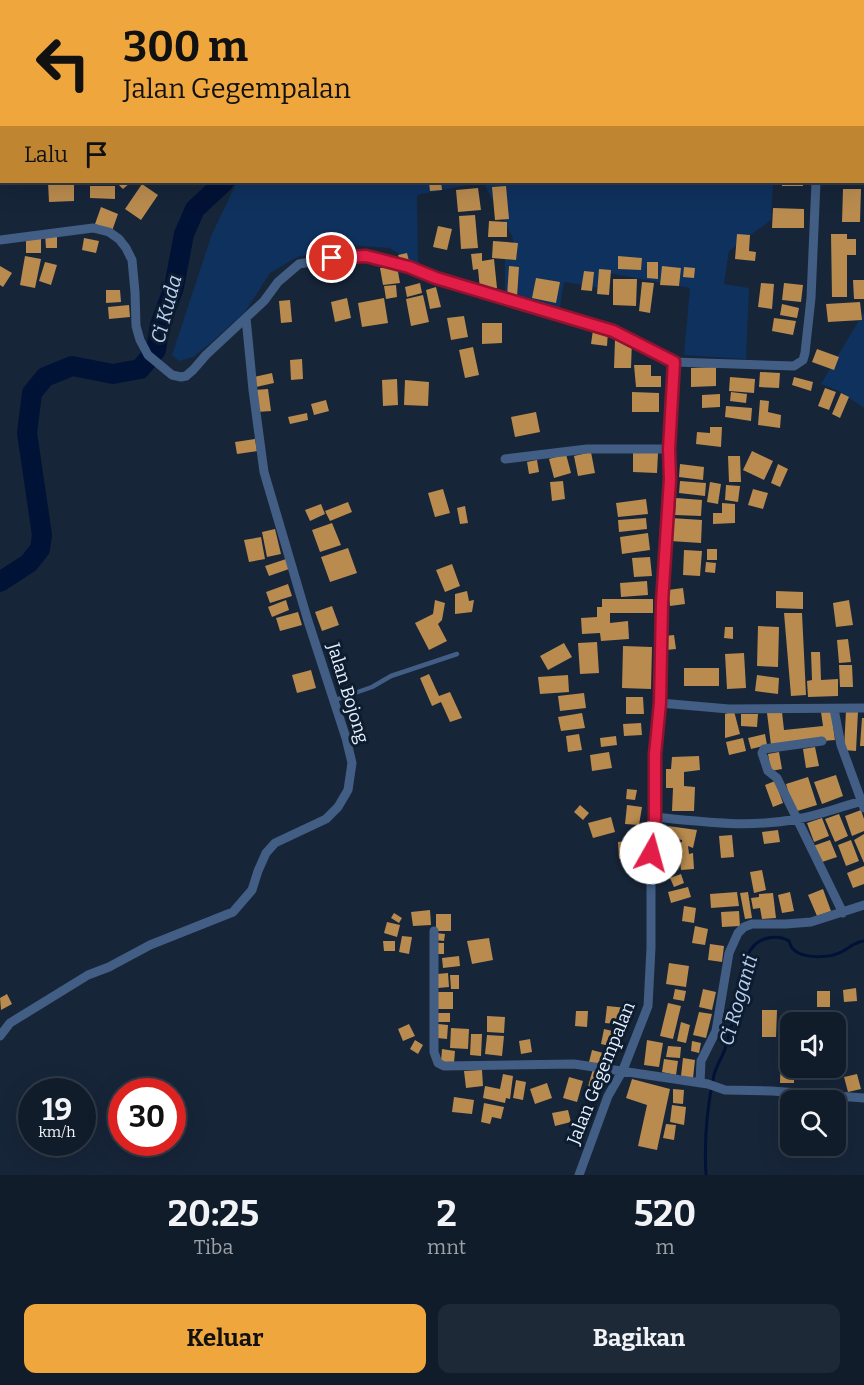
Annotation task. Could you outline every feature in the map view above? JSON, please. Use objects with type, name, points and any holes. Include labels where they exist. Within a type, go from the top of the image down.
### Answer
[{"type":"street","points":[[0,240],[93,228],[109,232],[119,239],[132,260],[136,326],[140,340],[148,355],[172,375],[186,376],[193,370],[264,301],[278,282],[299,264],[332,258],[366,256],[409,267],[436,278],[613,331],[674,362],[794,366],[803,360],[805,353],[811,298],[816,183]]},
{"type":"street","name":"Jalan Bojong","points":[[0,1036],[10,1023],[88,975],[109,968],[150,945],[233,912],[252,890],[266,853],[274,843],[327,819],[338,807],[348,790],[352,762],[264,472],[246,318]]},
{"type":"street","name":"Jalan Gegempalan","points":[[579,1175],[608,1096],[623,1070],[648,1006],[651,948],[651,853],[655,818],[655,754],[660,703],[662,603],[670,479],[669,449],[674,362]]},
{"type":"street","points":[[505,459],[587,449],[669,449]]},
{"type":"street","points":[[660,703],[729,710],[864,708]]},
{"type":"street","points":[[655,818],[759,823],[798,819],[863,804],[841,745],[834,709]]},
{"type":"street","points":[[822,741],[762,751],[768,771],[777,778],[843,913]]},
{"type":"street","points":[[704,1084],[701,1061],[716,1031],[729,953],[738,933],[744,927],[752,924],[811,922],[864,905]]},
{"type":"street","points":[[434,931],[434,1052],[440,1065],[574,1064],[623,1070],[704,1084],[725,1090],[864,1098]]},
{"type":"lane","points":[[335,700],[372,687],[391,676],[457,654]]},
{"type":"shaded area","points":[[237,183],[478,183],[417,195],[418,266],[390,248],[345,245],[297,257],[270,273],[245,312],[213,341],[193,357],[179,361],[172,355],[212,234]]},
{"type":"shaded area","points":[[484,183],[773,183],[771,220],[729,251],[724,284],[749,288],[746,359],[684,355],[690,288],[603,272],[600,288],[564,282],[560,308],[505,292],[505,259],[513,258],[513,238]]},
{"type":"shaded area","points":[[864,312],[864,408],[839,391],[821,384]]},
{"type":"building","points":[[48,183],[74,183],[74,201],[49,202]]},
{"type":"building","points":[[117,183],[130,183],[123,189]]},
{"type":"building","points":[[429,183],[441,183],[442,190],[430,191]]},
{"type":"building","points":[[782,183],[803,183],[803,186],[782,186]]},
{"type":"building","points":[[142,184],[158,195],[141,220],[125,209]]},
{"type":"building","points":[[90,186],[115,186],[115,199],[90,198]]},
{"type":"building","points":[[506,186],[509,219],[495,220],[492,187]]},
{"type":"building","points":[[478,188],[481,210],[458,212],[456,190]]},
{"type":"building","points":[[843,189],[861,189],[860,222],[842,222]]},
{"type":"building","points":[[101,207],[118,214],[112,231],[95,224]]},
{"type":"building","points":[[773,208],[804,209],[804,228],[772,228]]},
{"type":"building","points":[[475,215],[478,248],[461,249],[459,216]]},
{"type":"building","points":[[489,221],[507,222],[507,237],[488,237]]},
{"type":"building","points":[[438,226],[452,229],[447,250],[433,247]]},
{"type":"building","points":[[45,234],[57,234],[57,248],[46,248]]},
{"type":"building","points":[[737,234],[750,235],[749,251],[756,252],[755,261],[735,259]]},
{"type":"building","points":[[831,234],[847,234],[847,239],[856,239],[856,255],[847,255],[847,297],[832,297]]},
{"type":"building","points":[[41,237],[41,253],[26,253],[26,238]]},
{"type":"building","points":[[84,238],[99,241],[96,253],[82,250]]},
{"type":"building","points":[[493,241],[518,243],[516,260],[492,258]]},
{"type":"building","points":[[407,253],[409,261],[401,263],[398,255]]},
{"type":"building","points":[[482,253],[482,261],[494,259],[497,288],[480,289],[478,269],[473,270],[471,254]]},
{"type":"building","points":[[25,256],[41,259],[35,288],[20,285]]},
{"type":"building","points":[[618,256],[642,258],[641,270],[618,269]]},
{"type":"building","points":[[45,262],[57,265],[51,285],[39,281]]},
{"type":"building","points":[[647,262],[658,262],[658,279],[647,278]]},
{"type":"building","points":[[0,266],[12,273],[3,287],[0,285]]},
{"type":"building","points":[[397,266],[400,283],[383,285],[380,268]]},
{"type":"building","points":[[509,266],[519,267],[517,297],[507,297]]},
{"type":"building","points":[[662,266],[681,268],[679,286],[660,285]]},
{"type":"building","points":[[684,267],[695,268],[694,278],[683,277]]},
{"type":"building","points":[[599,269],[611,270],[609,295],[597,294]]},
{"type":"building","points":[[584,271],[594,272],[592,291],[581,290]]},
{"type":"building","points":[[536,278],[560,282],[556,303],[532,298]]},
{"type":"building","points":[[613,279],[637,279],[636,306],[613,305]]},
{"type":"building","points":[[853,280],[864,280],[864,299],[854,299]]},
{"type":"building","points":[[642,282],[654,283],[650,313],[639,311]]},
{"type":"building","points":[[420,283],[422,293],[407,297],[405,287]]},
{"type":"building","points":[[761,283],[774,284],[772,309],[758,307]]},
{"type":"building","points":[[784,283],[803,285],[801,302],[782,300]]},
{"type":"building","points":[[396,285],[397,297],[386,299],[384,286]]},
{"type":"building","points":[[436,287],[441,307],[430,309],[426,290]]},
{"type":"building","points":[[106,290],[120,290],[121,302],[106,303]]},
{"type":"building","points":[[423,295],[429,322],[411,326],[406,299]]},
{"type":"building","points":[[347,298],[351,318],[335,322],[331,302]]},
{"type":"building","points":[[384,298],[388,323],[362,327],[358,303]]},
{"type":"building","points":[[290,300],[292,322],[281,323],[279,301]]},
{"type":"building","points":[[860,302],[862,320],[828,322],[826,304]]},
{"type":"building","points":[[782,304],[799,308],[797,318],[780,315]]},
{"type":"building","points":[[129,305],[130,317],[109,319],[108,307]]},
{"type":"building","points":[[464,316],[468,337],[451,340],[447,318]]},
{"type":"building","points":[[774,318],[796,321],[793,335],[772,331]]},
{"type":"building","points":[[482,323],[502,323],[502,343],[482,344]]},
{"type":"building","points":[[593,330],[608,332],[607,346],[591,344]]},
{"type":"building","points":[[615,340],[632,341],[631,368],[614,368]]},
{"type":"building","points":[[473,347],[479,375],[465,378],[459,350]]},
{"type":"building","points":[[817,349],[839,357],[834,370],[812,362]]},
{"type":"building","points":[[302,359],[303,379],[291,380],[290,360]]},
{"type":"building","points":[[634,365],[651,365],[651,376],[661,376],[661,387],[636,387]]},
{"type":"building","points":[[716,367],[716,386],[691,387],[691,368]]},
{"type":"building","points":[[760,372],[780,373],[779,388],[759,387]]},
{"type":"building","points":[[272,373],[274,383],[256,387],[254,377]]},
{"type":"building","points":[[730,377],[755,379],[754,393],[729,391]]},
{"type":"building","points":[[794,377],[813,382],[811,391],[792,385]]},
{"type":"building","points":[[397,379],[398,405],[383,406],[382,380]]},
{"type":"building","points":[[405,380],[429,382],[428,406],[404,405]]},
{"type":"building","points":[[825,388],[836,392],[829,410],[818,406]]},
{"type":"building","points":[[268,389],[271,411],[257,412],[254,390]]},
{"type":"building","points":[[632,392],[659,393],[659,412],[632,412]]},
{"type":"building","points":[[731,392],[747,394],[746,403],[730,401]]},
{"type":"building","points":[[841,393],[849,397],[840,418],[832,414]]},
{"type":"building","points":[[720,394],[720,407],[702,408],[702,395]]},
{"type":"building","points":[[326,400],[329,411],[314,415],[311,404]]},
{"type":"building","points":[[760,400],[769,401],[768,412],[781,415],[780,428],[758,425]]},
{"type":"building","points":[[726,406],[752,408],[751,421],[725,417]]},
{"type":"building","points":[[536,412],[540,432],[515,437],[511,417]]},
{"type":"building","points":[[307,413],[308,420],[290,424],[288,417]]},
{"type":"building","points":[[710,427],[722,427],[721,447],[696,444],[697,432],[710,433]]},
{"type":"building","points":[[255,439],[257,451],[237,454],[235,442]]},
{"type":"building","points":[[752,451],[773,461],[764,480],[743,470]]},
{"type":"building","points":[[591,452],[595,473],[578,476],[574,456]]},
{"type":"building","points":[[633,453],[658,453],[657,473],[633,472]]},
{"type":"building","points":[[566,454],[571,473],[554,478],[549,459]]},
{"type":"building","points":[[728,456],[740,456],[741,482],[729,482]]},
{"type":"building","points":[[537,460],[539,472],[529,474],[527,462]]},
{"type":"building","points":[[680,464],[704,467],[703,480],[679,477]]},
{"type":"building","points":[[778,464],[788,469],[780,487],[771,483]]},
{"type":"building","points":[[563,481],[565,499],[552,501],[550,482]]},
{"type":"building","points":[[680,481],[706,483],[705,496],[679,493]]},
{"type":"building","points":[[710,482],[721,484],[718,504],[707,502]]},
{"type":"building","points":[[726,485],[740,486],[738,502],[725,500]]},
{"type":"building","points":[[443,489],[450,513],[435,517],[428,493]]},
{"type":"building","points":[[753,489],[768,493],[763,509],[748,505]]},
{"type":"building","points":[[676,498],[702,500],[701,516],[675,515]]},
{"type":"building","points":[[646,499],[648,514],[618,517],[616,503]]},
{"type":"building","points":[[348,502],[352,512],[330,521],[325,511]]},
{"type":"building","points":[[722,503],[735,504],[735,523],[713,524],[713,513],[722,513]]},
{"type":"building","points":[[321,504],[325,514],[310,521],[305,510]]},
{"type":"building","points":[[465,506],[468,523],[460,524],[457,508]]},
{"type":"building","points":[[646,518],[647,529],[619,532],[618,520]]},
{"type":"building","points":[[671,518],[702,520],[701,543],[670,541]]},
{"type":"building","points":[[332,523],[341,545],[320,552],[312,530]]},
{"type":"building","points":[[275,529],[281,554],[267,557],[262,532]]},
{"type":"building","points":[[648,533],[650,550],[622,554],[620,537]]},
{"type":"building","points":[[261,537],[265,559],[249,562],[244,540]]},
{"type":"building","points":[[348,548],[357,573],[330,582],[321,557]]},
{"type":"building","points":[[707,549],[717,549],[717,560],[707,560]]},
{"type":"building","points":[[684,550],[702,551],[700,576],[683,575]]},
{"type":"building","points":[[650,557],[652,576],[634,577],[632,558]]},
{"type":"building","points":[[286,559],[289,569],[269,576],[265,566]]},
{"type":"building","points":[[706,562],[716,563],[715,573],[705,572]]},
{"type":"building","points":[[452,564],[460,586],[445,592],[436,570]]},
{"type":"building","points":[[647,581],[648,595],[621,597],[620,583]]},
{"type":"building","points":[[288,584],[292,596],[270,603],[266,592]]},
{"type":"building","points":[[683,588],[685,604],[670,606],[668,590]]},
{"type":"building","points":[[467,591],[469,601],[474,600],[472,612],[455,614],[455,594]]},
{"type":"building","points":[[776,591],[803,592],[803,609],[776,608]]},
{"type":"building","points":[[602,599],[653,599],[653,613],[610,613],[610,623],[628,621],[629,639],[601,641],[600,633],[582,634],[581,618],[597,617],[597,607],[602,607]]},
{"type":"building","points":[[286,600],[289,610],[272,617],[268,607]]},
{"type":"building","points":[[435,600],[445,603],[442,620],[438,624],[447,641],[429,650],[415,623],[433,614]]},
{"type":"building","points":[[849,600],[853,625],[836,627],[833,603]]},
{"type":"building","points":[[332,606],[339,625],[322,631],[315,612]]},
{"type":"building","points":[[298,612],[302,625],[280,631],[276,618]]},
{"type":"building","points":[[784,613],[802,613],[806,695],[791,696]]},
{"type":"building","points":[[758,626],[779,627],[778,667],[757,666]]},
{"type":"building","points":[[725,627],[733,627],[733,639],[724,638]]},
{"type":"building","points":[[674,635],[676,649],[666,650],[665,636]]},
{"type":"building","points":[[848,639],[851,662],[839,663],[837,640]]},
{"type":"building","points":[[597,642],[599,673],[580,674],[578,643]]},
{"type":"building","points":[[564,643],[572,657],[548,670],[540,656]]},
{"type":"building","points":[[623,646],[652,647],[651,689],[622,688]]},
{"type":"building","points":[[811,652],[820,652],[821,680],[838,679],[838,696],[808,697],[807,681],[812,680]]},
{"type":"building","points":[[744,653],[746,688],[727,689],[725,654]]},
{"type":"building","points":[[839,665],[852,665],[853,687],[840,687]]},
{"type":"building","points":[[684,668],[719,668],[719,686],[684,686]]},
{"type":"building","points":[[311,670],[316,688],[297,693],[292,675]]},
{"type":"building","points":[[429,674],[439,696],[450,692],[462,718],[450,722],[441,702],[432,706],[420,678]]},
{"type":"building","points":[[568,675],[569,692],[540,694],[538,677]]},
{"type":"building","points":[[757,675],[779,678],[778,694],[755,691]]},
{"type":"building","points":[[584,693],[586,708],[560,711],[558,696]]},
{"type":"building","points":[[626,697],[643,697],[644,714],[626,714]]},
{"type":"building","points":[[846,710],[858,711],[856,751],[844,750]]},
{"type":"building","points":[[734,711],[740,734],[725,738],[725,714]]},
{"type":"building","points":[[831,711],[835,740],[771,745],[767,713],[782,712],[784,730],[823,726],[821,712]]},
{"type":"building","points":[[582,713],[585,728],[561,731],[558,717]]},
{"type":"building","points":[[741,714],[758,714],[757,727],[741,726]]},
{"type":"building","points":[[862,718],[864,718],[864,746],[860,746]]},
{"type":"building","points":[[641,723],[642,735],[624,736],[623,724]]},
{"type":"building","points":[[579,734],[582,750],[568,752],[566,736]]},
{"type":"building","points":[[765,734],[767,745],[751,749],[748,738]]},
{"type":"building","points":[[616,736],[617,745],[601,747],[600,738]]},
{"type":"building","points":[[743,738],[746,751],[729,755],[726,742]]},
{"type":"building","points":[[815,747],[819,766],[806,768],[803,749]]},
{"type":"building","points":[[609,752],[612,768],[592,771],[590,755]]},
{"type":"building","points":[[779,752],[782,769],[771,771],[768,754]]},
{"type":"building","points":[[699,756],[700,770],[684,772],[684,786],[695,787],[694,811],[672,811],[673,788],[666,788],[666,769],[671,769],[672,757]]},
{"type":"building","points":[[836,775],[843,796],[822,804],[814,782]]},
{"type":"building","points":[[808,777],[817,805],[794,812],[786,784]]},
{"type":"building","points":[[775,781],[783,803],[773,807],[765,785]]},
{"type":"building","points":[[627,789],[637,790],[635,800],[626,799]]},
{"type":"building","points":[[580,805],[589,813],[583,820],[574,812]]},
{"type":"building","points":[[627,805],[642,807],[639,825],[625,824]]},
{"type":"building","points":[[861,810],[864,831],[852,836],[845,816]]},
{"type":"building","points":[[839,814],[848,836],[835,842],[825,819]]},
{"type":"building","points":[[611,817],[615,832],[593,838],[588,823]]},
{"type":"building","points":[[822,818],[829,836],[814,842],[807,823]]},
{"type":"building","points":[[668,826],[697,830],[693,848],[688,846],[689,854],[693,853],[694,869],[681,870],[678,843],[682,840],[666,837]]},
{"type":"building","points":[[778,830],[780,842],[764,844],[762,832]]},
{"type":"building","points":[[864,834],[864,863],[854,840]]},
{"type":"building","points":[[732,835],[734,857],[721,858],[719,836]]},
{"type":"building","points":[[633,840],[635,858],[619,859],[618,842]]},
{"type":"building","points":[[830,840],[837,857],[819,863],[813,846]]},
{"type":"building","points":[[851,840],[859,861],[846,866],[838,845]]},
{"type":"building","points":[[864,866],[864,884],[853,888],[847,873]]},
{"type":"building","points":[[762,870],[766,890],[754,893],[750,872]]},
{"type":"building","points":[[681,874],[684,883],[674,887],[670,878]]},
{"type":"building","points":[[688,887],[691,897],[671,903],[668,892]]},
{"type":"building","points":[[823,889],[831,911],[817,916],[808,895]]},
{"type":"building","points":[[737,892],[739,906],[711,908],[710,894]]},
{"type":"building","points":[[748,892],[752,918],[745,919],[740,893]]},
{"type":"building","points":[[790,892],[794,911],[782,913],[778,895]]},
{"type":"building","points":[[773,893],[776,918],[762,919],[760,908],[753,909],[751,898],[759,897],[759,894]]},
{"type":"building","points":[[684,906],[696,908],[694,923],[682,921]]},
{"type":"building","points":[[430,910],[431,925],[413,926],[411,912]]},
{"type":"building","points":[[739,911],[740,926],[722,927],[721,912]]},
{"type":"building","points":[[394,913],[402,918],[399,923],[391,918]]},
{"type":"building","points":[[436,914],[451,914],[451,931],[436,931]]},
{"type":"building","points":[[387,922],[400,925],[397,937],[384,933]]},
{"type":"building","points":[[695,926],[708,929],[705,945],[692,943]]},
{"type":"building","points":[[435,933],[445,934],[444,941],[435,940]]},
{"type":"building","points":[[402,936],[412,937],[409,954],[399,952]]},
{"type":"building","points":[[489,938],[493,960],[472,964],[467,941]]},
{"type":"building","points":[[383,941],[395,941],[395,951],[384,951]]},
{"type":"building","points":[[436,943],[444,943],[444,954],[436,954]]},
{"type":"building","points":[[710,944],[724,946],[722,962],[708,960]]},
{"type":"building","points":[[459,956],[460,966],[443,968],[442,958]]},
{"type":"building","points":[[669,963],[689,966],[686,987],[666,984]]},
{"type":"building","points":[[448,973],[449,987],[438,988],[437,974]]},
{"type":"building","points":[[450,975],[459,975],[459,989],[451,989]]},
{"type":"building","points":[[856,988],[857,1001],[844,1002],[843,990]]},
{"type":"building","points":[[675,989],[686,991],[684,1001],[673,999]]},
{"type":"building","points":[[703,989],[716,992],[712,1010],[699,1007]]},
{"type":"building","points":[[817,991],[830,991],[830,1007],[817,1007]]},
{"type":"building","points":[[437,992],[453,992],[453,1009],[437,1009]]},
{"type":"building","points":[[7,994],[12,1004],[1,1010],[0,998]]},
{"type":"building","points":[[668,1003],[681,1006],[673,1039],[660,1036]]},
{"type":"building","points":[[607,1006],[627,1008],[625,1025],[605,1023]]},
{"type":"building","points":[[762,1010],[777,1010],[776,1037],[762,1037]]},
{"type":"building","points":[[576,1011],[588,1011],[587,1027],[575,1026]]},
{"type":"building","points":[[699,1012],[712,1014],[706,1038],[693,1035]]},
{"type":"building","points":[[436,1013],[450,1013],[450,1022],[436,1022]]},
{"type":"building","points":[[487,1016],[505,1017],[504,1033],[487,1032]]},
{"type":"building","points":[[681,1022],[690,1025],[686,1043],[677,1041]]},
{"type":"building","points":[[409,1024],[415,1036],[403,1041],[398,1029]]},
{"type":"building","points":[[438,1024],[448,1025],[447,1039],[437,1038]]},
{"type":"building","points":[[451,1028],[469,1029],[468,1049],[450,1048]]},
{"type":"building","points":[[604,1029],[621,1033],[618,1048],[601,1044]]},
{"type":"building","points":[[471,1034],[482,1034],[481,1056],[470,1055]]},
{"type":"building","points":[[487,1035],[504,1036],[502,1056],[485,1054]]},
{"type":"building","points":[[530,1039],[532,1052],[521,1054],[519,1041]]},
{"type":"building","points":[[415,1040],[423,1045],[418,1054],[410,1049]]},
{"type":"building","points":[[647,1040],[663,1043],[659,1067],[644,1065]]},
{"type":"building","points":[[692,1041],[701,1043],[699,1053],[691,1051]]},
{"type":"building","points":[[668,1046],[681,1047],[680,1058],[666,1057]]},
{"type":"building","points":[[442,1049],[455,1051],[454,1063],[441,1062]]},
{"type":"building","points":[[592,1050],[611,1055],[608,1067],[589,1062]]},
{"type":"building","points":[[683,1058],[695,1060],[693,1078],[681,1076]]},
{"type":"building","points":[[664,1059],[678,1061],[676,1075],[662,1072]]},
{"type":"building","points":[[593,1069],[606,1073],[600,1094],[587,1090]]},
{"type":"building","points":[[482,1070],[483,1086],[466,1088],[464,1071]]},
{"type":"building","points":[[503,1074],[513,1076],[510,1099],[506,1098],[505,1103],[483,1098],[485,1086],[500,1089]]},
{"type":"building","points":[[857,1074],[861,1089],[848,1092],[844,1078]]},
{"type":"building","points":[[569,1077],[583,1081],[577,1102],[563,1098]]},
{"type":"building","points":[[780,1078],[794,1078],[794,1083],[780,1083]]},
{"type":"building","points":[[632,1079],[670,1089],[657,1150],[638,1146],[647,1105],[626,1098]]},
{"type":"building","points":[[516,1080],[526,1082],[523,1100],[513,1098]]},
{"type":"building","points":[[547,1083],[552,1098],[535,1104],[530,1089]]},
{"type":"building","points":[[673,1089],[684,1090],[683,1104],[673,1103]]},
{"type":"building","points":[[454,1097],[474,1100],[472,1114],[452,1112]]},
{"type":"building","points":[[484,1103],[504,1107],[501,1119],[492,1117],[490,1124],[481,1122]]},
{"type":"building","points":[[672,1105],[686,1107],[684,1125],[670,1122]]},
{"type":"building","points":[[568,1110],[571,1122],[555,1126],[552,1113]]},
{"type":"building","points":[[666,1124],[676,1125],[674,1140],[663,1138]]},
{"type":"waterway","name":"Ci Kuda","points":[[0,582],[29,563],[40,549],[42,535],[27,433],[32,393],[45,377],[72,366],[113,374],[140,369],[156,350],[160,325],[174,287],[184,234],[195,209],[223,183]]},
{"type":"waterway","name":"Ci Roganti","points":[[706,1175],[705,1150],[714,1075],[727,1042],[749,952],[760,941],[775,937],[789,941],[792,948],[802,955],[822,957],[839,953],[864,941]]},
{"type":"route","points":[[332,258],[366,256],[409,267],[436,278],[613,331],[674,362],[669,449],[670,479],[662,603],[660,703],[655,754],[655,818],[651,853]]}]
